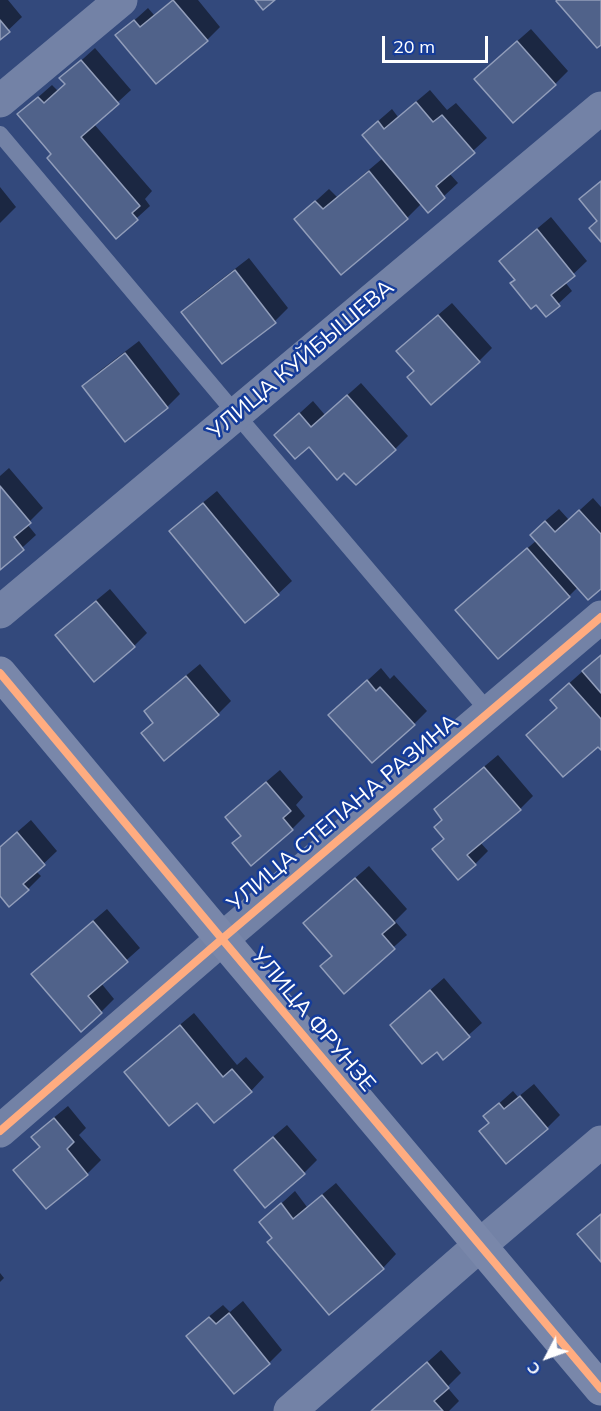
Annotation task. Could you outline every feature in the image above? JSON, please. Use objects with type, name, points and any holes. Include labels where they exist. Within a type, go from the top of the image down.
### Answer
[{"type":"street","points":[[0,101],[120,0]]},
{"type":"street","name":"УЛИЦА КУЙБЫШЕВА","points":[[0,612],[601,108]]},
{"type":"street","name":"УЛИЦА СТЕПАНА РАЗИНА","points":[[0,1131],[601,617]]},
{"type":"street","name":"УЛИЦА ФРУНЗЕ","points":[[0,673],[601,1389]]},
{"type":"street","points":[[290,1411],[601,1142]]},
{"type":"lane","points":[[0,134],[489,712]]},
{"type":"building","points":[[173,0],[208,41],[156,84],[115,35],[134,20],[140,27]]},
{"type":"building","points":[[255,0],[275,0],[263,10]]},
{"type":"building","points":[[557,0],[601,0],[601,45],[597,48]]},
{"type":"building","points":[[0,20],[10,32],[0,40]]},
{"type":"building","points":[[517,41],[556,85],[513,123],[474,79]]},
{"type":"building","points":[[81,60],[119,104],[81,137],[140,206],[132,213],[138,220],[116,239],[47,158],[51,154],[17,114],[38,97],[44,103],[65,84],[59,78]]},
{"type":"building","points":[[416,102],[433,122],[442,115],[475,153],[436,186],[445,198],[428,213],[362,135],[378,121],[384,129]]},
{"type":"building","points":[[369,171],[408,219],[341,275],[294,219],[315,201],[323,209]]},
{"type":"building","points":[[601,181],[601,242],[589,228],[597,221],[579,199]]},
{"type":"building","points":[[537,229],[575,276],[551,295],[560,306],[546,317],[536,305],[531,309],[510,283],[515,280],[499,261]]},
{"type":"building","points":[[235,270],[276,323],[222,364],[181,312]]},
{"type":"building","points":[[438,315],[480,362],[431,405],[407,377],[414,371],[396,351]]},
{"type":"building","points":[[125,353],[168,408],[125,442],[82,386]]},
{"type":"building","points":[[347,395],[396,450],[356,485],[344,473],[337,480],[309,447],[295,459],[274,435],[299,413],[311,427]]},
{"type":"building","points":[[0,486],[31,523],[14,537],[24,550],[0,570]]},
{"type":"building","points":[[203,503],[279,595],[245,623],[169,531]]},
{"type":"building","points":[[579,510],[601,534],[601,589],[588,600],[530,535],[545,521],[555,532]]},
{"type":"building","points":[[527,548],[570,597],[498,659],[455,610]]},
{"type":"building","points":[[96,601],[135,647],[94,682],[55,635]]},
{"type":"building","points":[[601,655],[601,693],[582,671]]},
{"type":"building","points":[[186,676],[219,715],[164,761],[141,733],[153,723],[144,711]]},
{"type":"building","points":[[367,680],[376,691],[380,687],[415,725],[372,763],[328,715]]},
{"type":"building","points":[[569,683],[601,719],[601,750],[598,747],[563,777],[526,735],[557,708],[550,700]]},
{"type":"building","points":[[484,767],[521,810],[467,855],[476,865],[458,880],[432,849],[444,839],[434,827],[442,820],[434,809]]},
{"type":"building","points":[[266,782],[291,811],[283,818],[293,830],[251,866],[232,843],[241,836],[225,817]]},
{"type":"building","points":[[17,832],[45,865],[23,884],[29,890],[9,907],[0,896],[0,847]]},
{"type":"building","points":[[355,878],[395,923],[382,934],[395,949],[344,994],[320,966],[332,956],[303,923]]},
{"type":"building","points":[[93,921],[128,962],[88,996],[102,1013],[81,1032],[31,974]]},
{"type":"building","points":[[430,990],[470,1037],[443,1060],[437,1052],[422,1064],[390,1025]]},
{"type":"building","points":[[180,1025],[223,1077],[232,1069],[252,1092],[214,1123],[197,1103],[169,1126],[124,1072]]},
{"type":"building","points":[[520,1096],[548,1129],[506,1164],[479,1131],[489,1123],[483,1116],[499,1103],[504,1109]]},
{"type":"building","points":[[54,1118],[74,1142],[67,1149],[88,1175],[46,1209],[13,1170],[40,1147],[31,1137]]},
{"type":"building","points":[[273,1137],[305,1174],[265,1208],[234,1170]]},
{"type":"building","points":[[322,1195],[384,1269],[329,1315],[267,1242],[272,1238],[259,1222],[281,1203],[293,1219]]},
{"type":"building","points":[[601,1214],[601,1262],[577,1234]]},
{"type":"building","points":[[229,1313],[270,1364],[234,1394],[186,1336],[209,1317],[216,1324]]},
{"type":"building","points":[[427,1362],[449,1388],[434,1401],[443,1411],[371,1411]]},
{"type":"cycle path","points":[[0,1131],[601,617]]},
{"type":"cycle path","points":[[0,673],[601,1389]]}]
